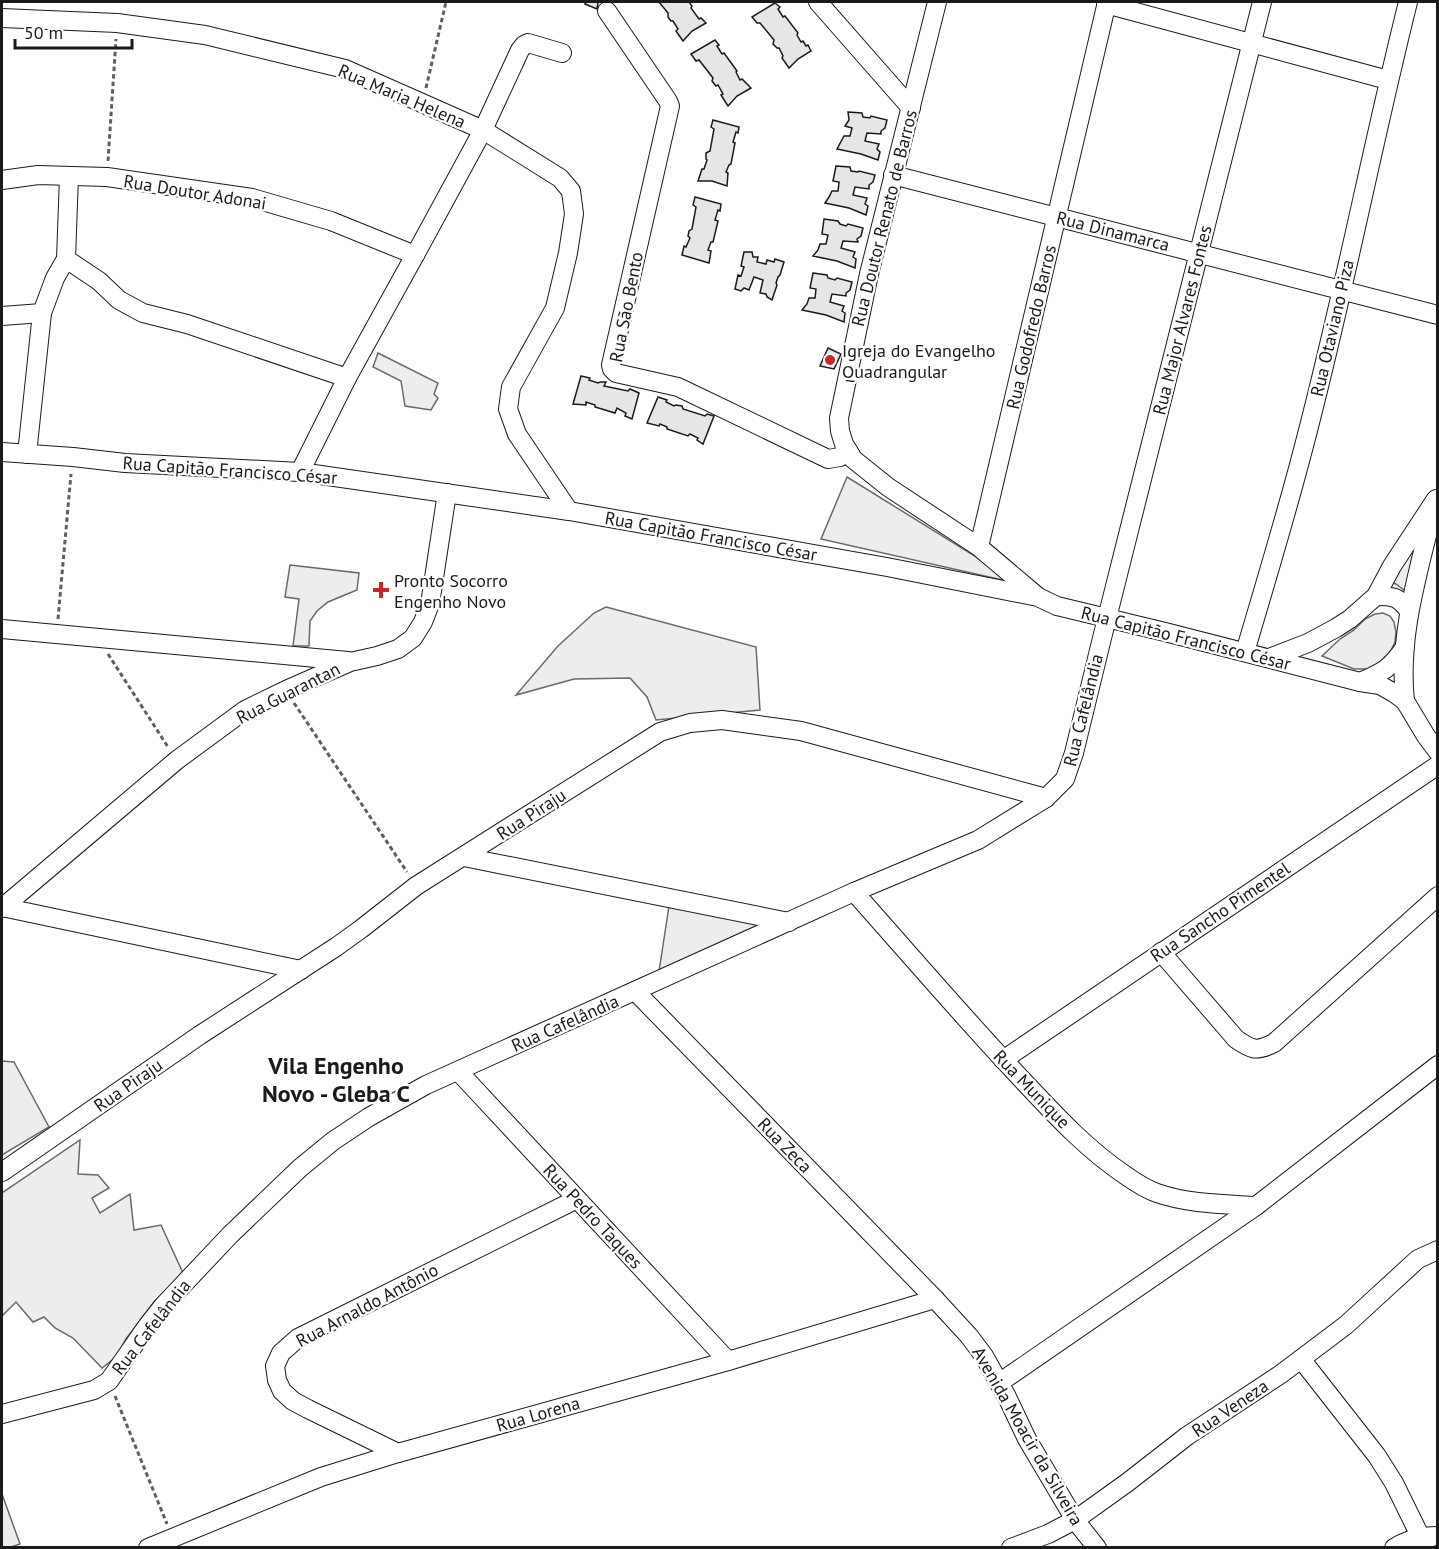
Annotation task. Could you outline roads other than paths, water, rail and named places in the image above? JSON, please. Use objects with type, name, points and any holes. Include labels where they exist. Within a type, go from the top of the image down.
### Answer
[{"type":"street","points":[[818,2],[911,108]]},
{"type":"street","name":"Rua Doutor Renato de Barros","points":[[937,2],[869,274],[839,418],[840,431],[849,452],[870,474],[979,547],[1038,597]]},
{"type":"street","name":"Rua Major Alvares Fontes","points":[[1102,638],[1262,2]]},
{"type":"street","name":"Rua Otaviano Piza","points":[[1245,652],[1301,460],[1408,2]]},
{"type":"street","points":[[1107,3],[1389,80]]},
{"type":"street","name":"Rua Godofredo Barros","points":[[979,547],[1107,3]]},
{"type":"street","name":"Rua São Bento","points":[[607,11],[670,106],[628,286],[611,364],[612,369],[616,373],[678,387],[828,459],[840,457],[849,452]]},
{"type":"street","name":"Rua Maria Helena","points":[[2,18],[117,23],[205,35],[345,69],[483,130],[560,178],[571,191],[573,214],[568,253],[555,308],[511,387],[508,409],[517,434],[569,511]]},
{"type":"street","points":[[300,472],[346,378],[483,130],[520,50],[528,43],[562,53]]},
{"type":"street","name":"Rua Doutor Adonai","points":[[2,180],[38,175],[107,177],[252,198],[331,221],[415,255]]},
{"type":"street","name":"Rua Dinamarca","points":[[893,175],[1437,315]]},
{"type":"street","points":[[27,454],[42,313],[55,279],[66,259],[69,176]]},
{"type":"street","points":[[66,259],[99,281],[119,300],[143,313],[187,324],[346,378]]},
{"type":"street","points":[[2,316],[42,313]]},
{"type":"street","name":"Rua Capitão Francisco César","points":[[2,452],[124,463],[300,472],[569,511],[887,567],[1038,597],[1056,606],[1360,682],[1380,685],[1405,701]]},
{"type":"street","name":"Rua Guarantan","points":[[2,908],[177,760],[245,710],[350,662],[398,649],[413,638],[430,604],[447,494]]},
{"type":"street","points":[[1269,658],[1308,643],[1336,628],[1376,596],[1392,566],[1437,496]]},
{"type":"street","points":[[1437,496],[1409,610],[1402,676],[1405,701],[1437,752]]},
{"type":"street","points":[[1376,596],[1392,596],[1409,610]]},
{"type":"street","points":[[2,629],[350,662]]},
{"type":"street","name":"Rua Cafelândia","points":[[2,1414],[94,1390],[109,1380],[163,1306],[230,1235],[300,1168],[333,1141],[369,1117],[458,1071],[854,892],[978,840],[1046,798],[1065,779],[1074,753],[1102,638]]},
{"type":"street","points":[[1360,682],[1387,669],[1406,646]]},
{"type":"street","name":"Rua Piraju","points":[[2,1172],[200,1035],[361,929],[416,886],[660,732],[690,723],[722,720],[801,731],[1046,798]]},
{"type":"street","name":"Rua Sancho Pimentel","points":[[1003,1060],[1437,765]]},
{"type":"street","points":[[464,857],[789,922]]},
{"type":"street","name":"Rua Munique","points":[[854,892],[1003,1060],[1064,1124],[1106,1162],[1140,1185],[1157,1193],[1179,1199],[1256,1206]]},
{"type":"street","points":[[1161,952],[1236,1039],[1254,1050],[1274,1043],[1437,896]]},
{"type":"street","points":[[2,908],[301,970]]},
{"type":"street","name":"Rua Zeca","points":[[635,991],[934,1299]]},
{"type":"street","points":[[999,1383],[1256,1206],[1437,1065]]},
{"type":"street","name":"Rua Pedro Taques","points":[[458,1071],[728,1361]]},
{"type":"street","name":"Rua Arnaldo Antônio","points":[[398,1453],[308,1409],[282,1392],[275,1366],[281,1353],[298,1338],[577,1199]]},
{"type":"street","name":"Rua Veneza","points":[[1011,1548],[1048,1534],[1075,1520],[1187,1436],[1281,1374],[1346,1325],[1418,1259],[1437,1250]]},
{"type":"street","name":"Rua Lorena","points":[[148,1548],[321,1477],[398,1453],[728,1361],[934,1299]]},
{"type":"street","name":"Avenida Moacir da Silveira","points":[[934,1299],[969,1336],[984,1356],[1027,1439],[1075,1520],[1097,1548]]},
{"type":"street","points":[[1301,1359],[1377,1456],[1428,1540],[1406,1541],[1394,1548]]},
{"type":"place","name":"Igreja do Evangelho Quadrangular","points":[[830,360]]},
{"type":"place","name":"Pronto Socorro Engenho Novo","points":[[381,590]]},
{"type":"district","name":"Vila Engenho Novo - Gleba C","points":[[336,1079]]}]
